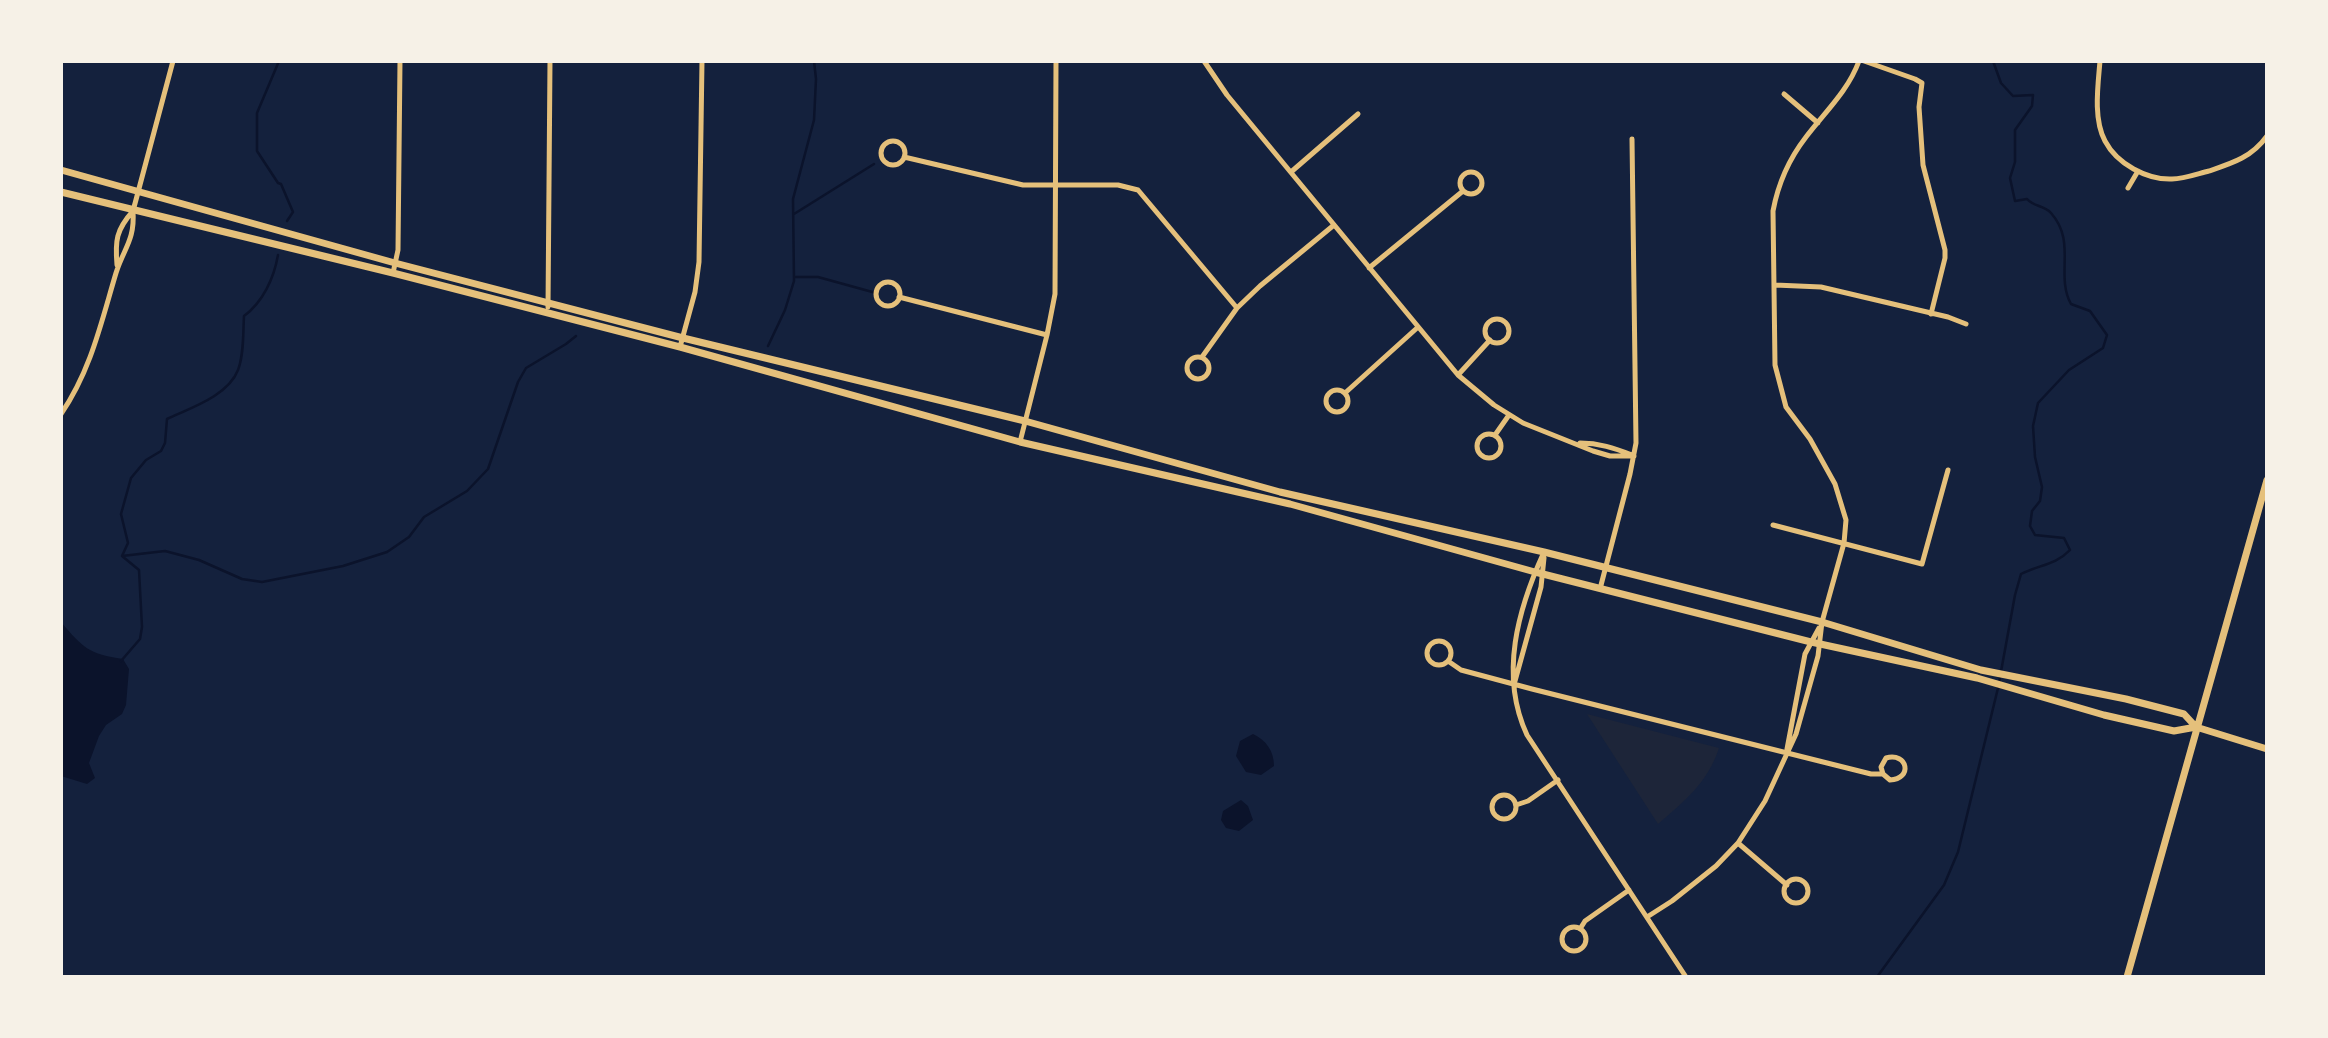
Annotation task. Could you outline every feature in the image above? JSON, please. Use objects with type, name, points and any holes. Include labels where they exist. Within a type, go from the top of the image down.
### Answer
[{"type":"street","points":[[61,414],[79,386],[95,349],[118,268],[134,228],[133,211],[173,61]]},
{"type":"street","points":[[393,272],[398,250],[400,61]]},
{"type":"street","points":[[548,313],[550,61]]},
{"type":"street","points":[[681,342],[695,292],[699,262],[702,61]]},
{"type":"street","points":[[1020,442],[1055,294],[1056,61]]},
{"type":"street","points":[[1204,61],[1227,95],[1458,375],[1509,415],[1541,431],[1576,443],[1613,447],[1634,456]]},
{"type":"street","points":[[1647,917],[1700,879],[1738,843],[1765,801],[1796,734],[1815,643],[1844,543],[1846,520],[1835,484],[1810,439],[1786,407],[1776,365],[1773,211],[1777,191],[1789,163],[1850,83],[1861,61],[1922,83],[1919,107],[1923,165],[1945,250],[1931,314]]},
{"type":"street","points":[[2100,61],[2098,107],[2104,141],[2120,159],[2138,171],[2172,179],[2190,176],[2236,163],[2252,153],[2267,136]]},
{"type":"street","points":[[1784,94],[1818,123]]},
{"type":"street","points":[[1291,172],[1358,114]]},
{"type":"street","points":[[1600,589],[1634,456],[1637,429],[1632,139]]},
{"type":"street","points":[[897,142],[904,150],[904,157],[900,163],[891,165],[882,159],[881,150],[886,143],[897,142]]},
{"type":"street","points":[[904,157],[1010,184],[1118,185],[1138,190],[1237,308]]},
{"type":"street","points":[[61,170],[548,304],[1020,442],[1290,504],[1539,573],[1815,643],[2126,699],[2184,714],[2196,727]]},
{"type":"street","points":[[2128,188],[2138,171]]},
{"type":"street","points":[[1472,173],[1480,176],[1482,182],[1479,191],[1471,194],[1463,191],[1461,182],[1464,175],[1472,173]]},
{"type":"street","points":[[1369,268],[1463,191]]},
{"type":"street","points":[[61,192],[393,272],[548,313],[1025,421],[1280,492],[1544,552],[1822,622],[1978,674],[2003,685],[2104,715],[2174,731],[2196,727],[2267,749]]},
{"type":"street","points":[[118,268],[118,232],[120,225],[133,211]]},
{"type":"street","points":[[1202,358],[1237,308],[1259,286],[1334,225]]},
{"type":"street","points":[[890,283],[897,287],[899,297],[894,304],[886,306],[877,300],[876,293],[883,284],[890,283]]},
{"type":"street","points":[[1774,285],[1821,288],[1966,324]]},
{"type":"street","points":[[899,297],[1047,335]]},
{"type":"street","points":[[1493,320],[1502,320],[1507,325],[1508,335],[1500,342],[1490,340],[1485,332],[1486,326],[1493,320]]},
{"type":"street","points":[[1345,393],[1417,328]]},
{"type":"street","points":[[1458,375],[1490,340]]},
{"type":"street","points":[[1193,357],[1202,358],[1209,366],[1207,374],[1200,379],[1191,377],[1186,369],[1189,361],[1193,357]]},
{"type":"street","points":[[1339,390],[1345,393],[1349,401],[1347,408],[1340,412],[1332,411],[1326,402],[1329,394],[1339,390]]},
{"type":"street","points":[[1494,436],[1509,415]]},
{"type":"street","points":[[1484,436],[1494,436],[1500,441],[1500,452],[1495,456],[1485,457],[1479,452],[1478,442],[1484,436]]},
{"type":"street","points":[[1773,525],[1922,564],[1948,470]]},
{"type":"street","points":[[2127,977],[2267,480]]},
{"type":"street","points":[[1514,684],[1538,600],[1539,573],[1544,552]]},
{"type":"street","points":[[1539,573],[1529,584],[1512,662],[1516,709],[1520,721],[1686,977]]},
{"type":"street","points":[[1442,642],[1448,645],[1451,651],[1448,662],[1439,666],[1429,660],[1427,652],[1432,644],[1442,642]]},
{"type":"street","points":[[1786,752],[1805,654],[1815,643]]},
{"type":"street","points":[[1448,662],[1461,670],[1871,774],[1883,774],[1890,780],[1899,779],[1904,773],[1904,762],[1896,756],[1886,758],[1881,767],[1883,774]]},
{"type":"street","points":[[1516,805],[1528,801],[1558,780]]},
{"type":"street","points":[[1500,796],[1510,796],[1516,805],[1513,816],[1504,820],[1496,816],[1492,808],[1500,796]]},
{"type":"street","points":[[1738,843],[1787,885]]},
{"type":"street","points":[[1795,880],[1804,882],[1808,889],[1807,898],[1800,903],[1791,902],[1785,895],[1787,885],[1795,880]]},
{"type":"street","points":[[1580,929],[1585,921],[1629,890]]},
{"type":"street","points":[[1573,927],[1580,929],[1585,935],[1584,945],[1577,951],[1570,951],[1562,943],[1564,932],[1573,927]]},
{"type":"shaded area","points":[[61,622],[87,648],[102,655],[123,659],[129,669],[126,705],[122,714],[106,725],[99,736],[89,763],[95,778],[87,784],[61,776]]},
{"type":"shaded area","points":[[1587,714],[1719,748],[1702,781],[1658,824]]},
{"type":"shaded area","points":[[1253,734],[1262,739],[1274,761],[1274,766],[1261,775],[1246,772],[1236,756],[1240,741]]},
{"type":"shaded area","points":[[1241,800],[1248,806],[1253,820],[1239,831],[1226,828],[1221,820],[1223,811]]},
{"type":"waterway","points":[[279,61],[257,113],[257,151],[281,184],[293,212],[287,221]]},
{"type":"waterway","points":[[768,346],[785,310],[794,281],[793,199],[814,120],[814,61]]},
{"type":"waterway","points":[[1877,977],[1944,885],[1958,852],[1998,688],[2021,574],[2053,562],[2070,550],[2064,538],[2035,535],[2030,526],[2032,511],[2040,501],[2042,487],[2035,457],[2033,426],[2038,403],[2069,370],[2103,348],[2107,335],[2090,311],[2071,304],[2065,282],[2065,247],[2059,224],[2051,213],[2027,199],[2015,201],[2010,178],[2015,162],[2015,130],[2032,106],[2033,95],[2013,96],[2001,83],[1993,61]]},
{"type":"waterway","points":[[794,214],[874,164]]},
{"type":"waterway","points":[[121,661],[140,639],[142,627],[139,570],[122,556],[128,543],[121,514],[131,478],[146,460],[161,451],[165,443],[167,419],[217,394],[233,379],[241,358],[244,316],[257,304],[267,289],[278,255]]},
{"type":"waterway","points":[[794,277],[818,277],[876,293]]},
{"type":"waterway","points":[[122,556],[165,551],[199,560],[242,579],[262,582],[343,566],[387,552],[409,537],[424,517],[467,491],[488,469],[518,382],[526,368],[576,336]]}]
